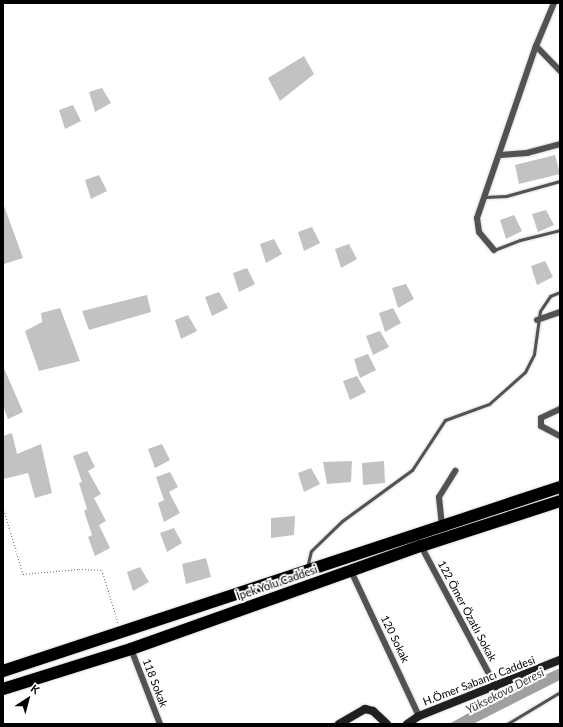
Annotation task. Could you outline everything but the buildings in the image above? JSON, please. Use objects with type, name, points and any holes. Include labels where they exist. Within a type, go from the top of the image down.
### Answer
[{"type":"highway","name":"İpek Yolu Caddesi","points":[[3,671],[560,487]]},
{"type":"highway","name":"İpek Yolu Caddesi","points":[[3,689],[131,649],[421,546],[560,501]]},
{"type":"street","points":[[494,250],[477,226],[485,197],[536,46],[554,3]]},
{"type":"street","points":[[536,46],[560,71]]},
{"type":"street","points":[[500,154],[526,153],[560,144]]},
{"type":"street","points":[[537,320],[560,312]]},
{"type":"street","points":[[560,408],[541,418],[541,426],[560,436]]},
{"type":"street","points":[[442,526],[439,497],[455,470]]},
{"type":"street","name":"122 Ömer Özatlı Sokak","points":[[421,546],[496,686]]},
{"type":"street","name":"120 Sokak","points":[[350,571],[419,716]]},
{"type":"street","name":"118 Sokak","points":[[131,649],[160,724]]},
{"type":"street","name":"H.Ömer Sabancı Caddesi","points":[[407,724],[419,716],[560,660]]},
{"type":"street","points":[[339,724],[365,708],[373,711],[387,724]]},
{"type":"lane","points":[[485,197],[500,197],[560,181]]},
{"type":"lane","points":[[494,250],[520,240],[560,230]]},
{"type":"lane","points":[[308,570],[307,561],[311,551],[348,517],[412,470],[445,420],[489,404],[525,372],[534,354],[537,320],[544,303],[550,296],[560,292]]},
{"type":"lane","points":[[507,724],[560,692]]},
{"type":"path","points":[[3,506],[23,574],[79,569],[102,570],[121,632]]},
{"type":"shaded area","points":[[560,668],[560,680],[473,724],[449,724],[497,697]]},
{"type":"water label","name":"Yüksekova Deresi","points":[[505,691]]}]
